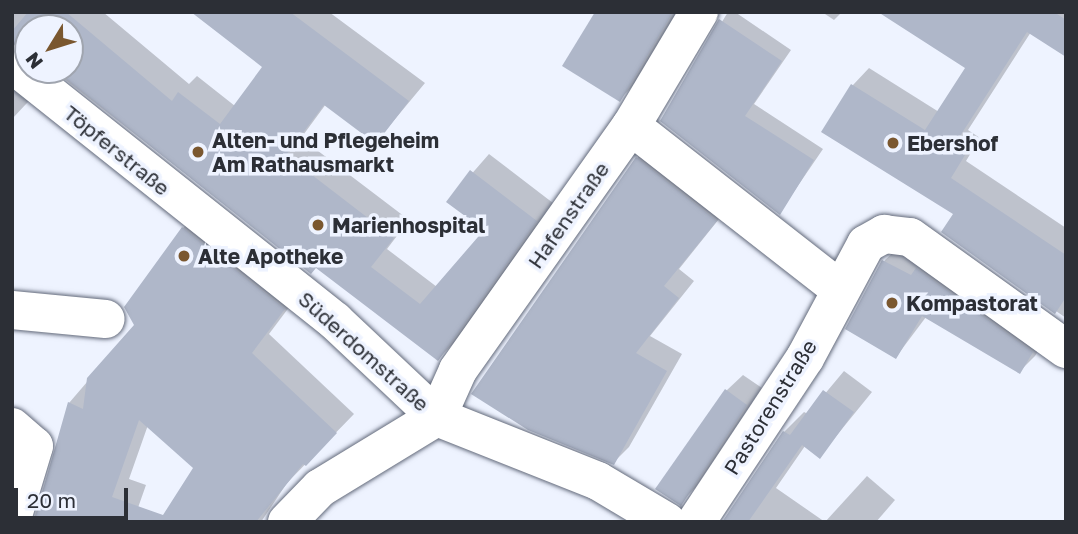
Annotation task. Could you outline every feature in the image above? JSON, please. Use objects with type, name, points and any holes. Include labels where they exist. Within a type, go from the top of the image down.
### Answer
[{"type":"street","name":"Hafenstraße","points":[[437,416],[457,370],[631,126],[699,12]]},
{"type":"street","name":"Töpferstraße","points":[[12,64],[190,209]]},
{"type":"street","points":[[631,126],[840,289]]},
{"type":"street","name":"Süderdomstraße","points":[[190,209],[335,321],[437,416],[597,481],[667,522]]},
{"type":"street","name":"Pastorenstraße","points":[[696,522],[805,358],[866,244],[884,234],[910,237],[1066,349]]},
{"type":"street","points":[[12,310],[106,319]]},
{"type":"street","points":[[287,522],[320,488],[437,416]]},
{"type":"street","points":[[12,519],[23,437]]},
{"type":"building","points":[[66,12],[68,14],[26,14]]},
{"type":"building","points":[[191,12],[290,12],[409,101],[376,144],[324,105],[286,155],[394,238],[371,267],[420,304],[484,230],[446,202],[470,170],[537,221],[438,361],[316,268],[311,274],[73,84],[84,84],[84,27],[172,101],[178,92],[220,124],[262,67]]},
{"type":"building","points":[[595,12],[673,12],[620,102],[562,66]]},
{"type":"building","points":[[878,12],[1054,12],[1066,20],[1066,57],[1027,32],[953,147],[965,155],[951,178],[1066,255],[1066,297],[1055,314],[941,232],[953,214],[821,132],[851,84],[925,130],[965,68]]},
{"type":"building","points":[[719,19],[782,61],[745,116],[814,160],[780,215],[660,121]]},
{"type":"building","points":[[636,157],[717,221],[664,286],[679,298],[636,353],[667,371],[614,465],[528,430],[471,394]]},
{"type":"building","points":[[182,227],[285,309],[252,353],[337,433],[306,466],[303,464],[256,522],[34,522],[68,402],[83,409],[87,378],[134,325],[124,307]],"holes":[[[139,420],[193,468],[163,515],[112,497]]]},
{"type":"building","points":[[882,260],[911,275],[916,268],[1033,352],[1020,374],[922,316],[896,359],[845,329]]},
{"type":"building","points":[[725,389],[747,405],[681,506],[655,489]]},
{"type":"building","points":[[823,390],[854,412],[820,459],[802,445],[748,522],[722,522],[783,431],[790,435]]},
{"type":"place","name":"Ebershof","points":[[893,143]]},
{"type":"place","name":"Alten- und Pflegeheim Am Rathausmarkt","points":[[198,152]]},
{"type":"place","name":"Marienhospital","points":[[318,225]]},
{"type":"place","name":"Alte Apotheke","points":[[184,256]]},
{"type":"place","name":"Kompastorat","points":[[892,303]]}]
